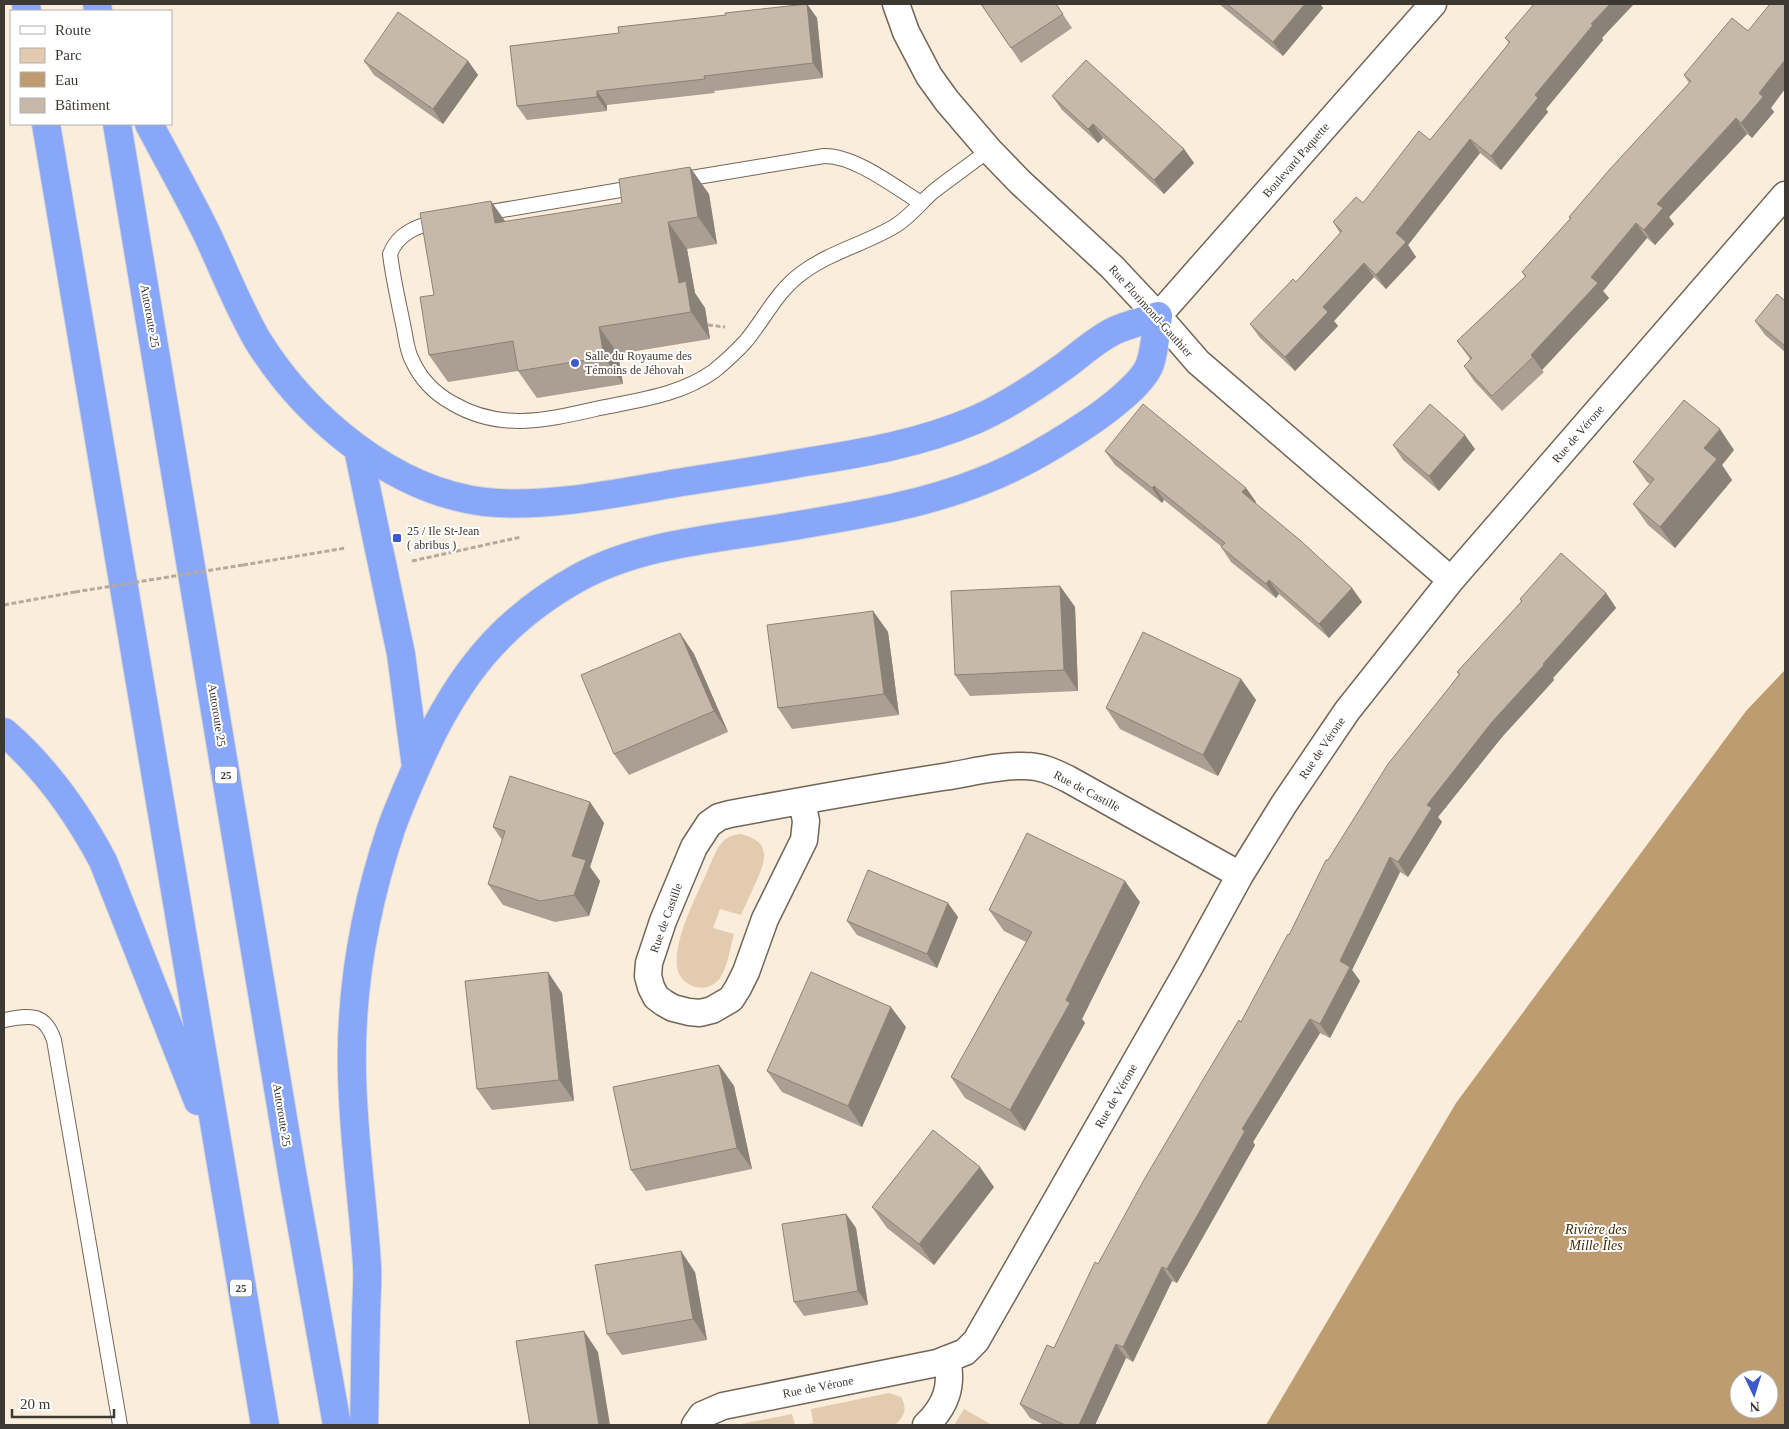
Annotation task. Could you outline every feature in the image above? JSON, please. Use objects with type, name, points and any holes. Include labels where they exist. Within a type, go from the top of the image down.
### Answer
[{"type":"highway","name":"25","points":[[46,125],[265,1425]]},
{"type":"highway","name":"Autoroute 25","points":[[117,125],[293,1178],[337,1425]]},
{"type":"highway","points":[[150,125],[206,233],[243,313],[270,359],[304,402],[358,449],[399,474],[442,493],[479,501],[512,503],[564,500],[837,457],[929,438],[998,409],[1025,393],[1115,330],[1158,316],[1150,365],[1144,376],[1114,405],[1032,458],[1006,471],[950,492],[887,508],[664,547],[623,558],[575,580],[524,615],[496,640],[463,678],[432,732],[392,826],[379,868],[364,935],[354,1000],[352,1035],[353,1097],[367,1267],[364,1425]]},
{"type":"highway","points":[[358,449],[401,654],[416,767]]},
{"type":"highway","points":[[4,732],[62,792],[92,839],[112,881],[218,1151]]},
{"type":"street","name":"Rue Florimond-Gauthier","points":[[896,4],[906,32],[928,76],[966,125],[989,150],[1020,182],[1112,267],[1198,362],[1452,580]]},
{"type":"street","name":"Boulevard Paquette","points":[[1158,316],[1433,4]]},
{"type":"street","name":"Rue de Vérone","points":[[695,1425],[702,1415],[723,1406],[937,1363],[965,1352],[976,1341],[1194,960],[1240,875],[1347,711],[1452,580],[1785,195]]},
{"type":"street","name":"Rue de Castille","points":[[802,801],[806,821],[804,840],[765,919],[746,972],[731,999],[712,1010],[700,1013],[673,1008],[664,1003],[656,997],[651,987],[648,976],[649,963],[663,921],[694,847],[709,824],[719,817],[802,801],[1002,768],[1039,767],[1068,779],[1240,875]]},
{"type":"street","points":[[926,1425],[947,1396],[951,1374],[947,1359]]},
{"type":"lane","points":[[447,219],[420,225],[408,232],[399,238],[390,254],[411,358],[429,386],[440,396],[470,413],[494,420],[514,422],[571,415],[662,394],[692,384],[712,372],[730,358],[746,340],[788,284],[802,273],[828,258],[895,226],[909,216],[921,203],[989,150]]},
{"type":"lane","points":[[668,182],[833,156],[856,163],[921,203]]},
{"type":"lane","points":[[467,216],[648,185]]},
{"type":"lane","points":[[4,1020],[33,1017],[43,1020],[50,1028],[54,1040],[120,1425]]},
{"type":"path","points":[[708,325],[725,328]]},
{"type":"path","points":[[4,605],[352,546]]},
{"type":"green space","points":[[740,834],[750,837],[762,846],[764,858],[762,865],[741,915],[720,909],[713,928],[734,934],[723,973],[715,984],[701,988],[694,987],[683,979],[677,966],[677,955],[682,931],[717,850],[727,838]]},
{"type":"green space","points":[[889,1393],[901,1397],[905,1409],[903,1416],[895,1425],[801,1425],[813,1423],[811,1409]]},
{"type":"green space","points":[[964,1409],[992,1425],[954,1425]]},
{"type":"green space","points":[[792,1414],[795,1425],[736,1425]]},
{"type":"water","name":"Rivière des Mille Îles","points":[[1785,670],[1785,1425],[1266,1425],[1456,1103],[1746,711]]},
{"type":"building","points":[[807,4],[813,63],[704,76],[705,79],[597,91],[597,97],[517,106],[510,46],[619,33],[618,27]]},
{"type":"building","points":[[981,4],[1056,4],[1063,14],[1011,48]]},
{"type":"building","points":[[1227,4],[1305,4],[1273,42]]},
{"type":"building","points":[[1534,4],[1610,4],[1591,24],[1593,25],[1535,95],[1538,98],[1491,156],[1470,139],[1396,233],[1406,242],[1376,275],[1364,263],[1323,307],[1328,312],[1285,357],[1250,324],[1293,279],[1296,282],[1342,231],[1333,222],[1356,197],[1363,203],[1419,131],[1430,140],[1510,42],[1505,38]]},
{"type":"building","points":[[1770,4],[1785,4],[1785,60],[1759,93],[1763,97],[1741,123],[1736,118],[1657,204],[1663,208],[1644,230],[1636,223],[1591,277],[1598,283],[1531,355],[1533,357],[1492,396],[1464,366],[1472,358],[1457,341],[1526,276],[1522,272],[1571,218],[1569,217],[1610,169],[1691,81],[1684,75],[1732,18],[1748,31]]},
{"type":"building","points":[[398,12],[468,61],[433,109],[364,61]]},
{"type":"building","points":[[1086,60],[1184,149],[1154,180],[1093,124],[1088,129],[1052,96]]},
{"type":"building","points":[[690,167],[698,217],[668,222],[679,283],[686,281],[691,312],[599,327],[604,357],[518,371],[513,341],[429,355],[420,297],[434,295],[420,213],[491,201],[495,223],[622,203],[619,179]]},
{"type":"building","points":[[1777,294],[1785,299],[1785,346],[1755,321]]},
{"type":"building","points":[[1684,400],[1720,429],[1704,448],[1717,459],[1660,527],[1633,504],[1654,479],[1633,462]]},
{"type":"building","points":[[1143,404],[1246,488],[1242,492],[1301,541],[1352,588],[1319,624],[1269,580],[1266,584],[1221,547],[1225,543],[1154,486],[1152,488],[1105,451]]},
{"type":"building","points":[[1430,404],[1465,435],[1429,476],[1393,445]]},
{"type":"building","points":[[1561,553],[1606,593],[1492,722],[1427,805],[1432,808],[1398,862],[1390,857],[1340,961],[1350,967],[1320,1024],[1310,1019],[1242,1129],[1245,1131],[1167,1269],[1162,1267],[1123,1347],[1116,1344],[1079,1425],[1065,1425],[1020,1404],[1047,1345],[1054,1348],[1095,1262],[1098,1264],[1145,1178],[1207,1073],[1239,1020],[1241,1022],[1289,935],[1326,860],[1328,860],[1388,764],[1460,674],[1457,672],[1522,601],[1520,599]]},
{"type":"building","points":[[1060,586],[1064,670],[955,675],[951,591]]},
{"type":"building","points":[[873,611],[884,694],[778,708],[767,625]]},
{"type":"building","points":[[1143,632],[1241,679],[1203,755],[1106,708]]},
{"type":"building","points":[[680,633],[714,711],[614,754],[581,675]]},
{"type":"building","points":[[510,776],[590,802],[572,856],[586,860],[574,895],[540,901],[488,884],[505,831],[493,827]]},
{"type":"building","points":[[1027,833],[1125,881],[1066,1000],[1070,1003],[1010,1110],[951,1077],[1032,932],[989,910]]},
{"type":"building","points":[[868,870],[948,903],[927,954],[847,921]]},
{"type":"building","points":[[548,972],[559,1080],[477,1089],[465,981]]},
{"type":"building","points":[[811,972],[891,1007],[848,1106],[767,1071]]},
{"type":"building","points":[[719,1065],[737,1148],[631,1170],[613,1087]]},
{"type":"building","points":[[933,1130],[980,1167],[919,1244],[872,1207]]},
{"type":"building","points":[[846,1214],[858,1291],[794,1302],[782,1224]]},
{"type":"building","points":[[681,1251],[693,1319],[607,1334],[595,1265]]},
{"type":"building","points":[[584,1331],[599,1425],[530,1425],[516,1341]]},
{"type":"place","name":"Salle du Royaume des Témoins de Jéhovah","points":[[575,363]]},
{"type":"place","name":"25 / Ile St-Jean ( abribus )","points":[[397,538]]}]
